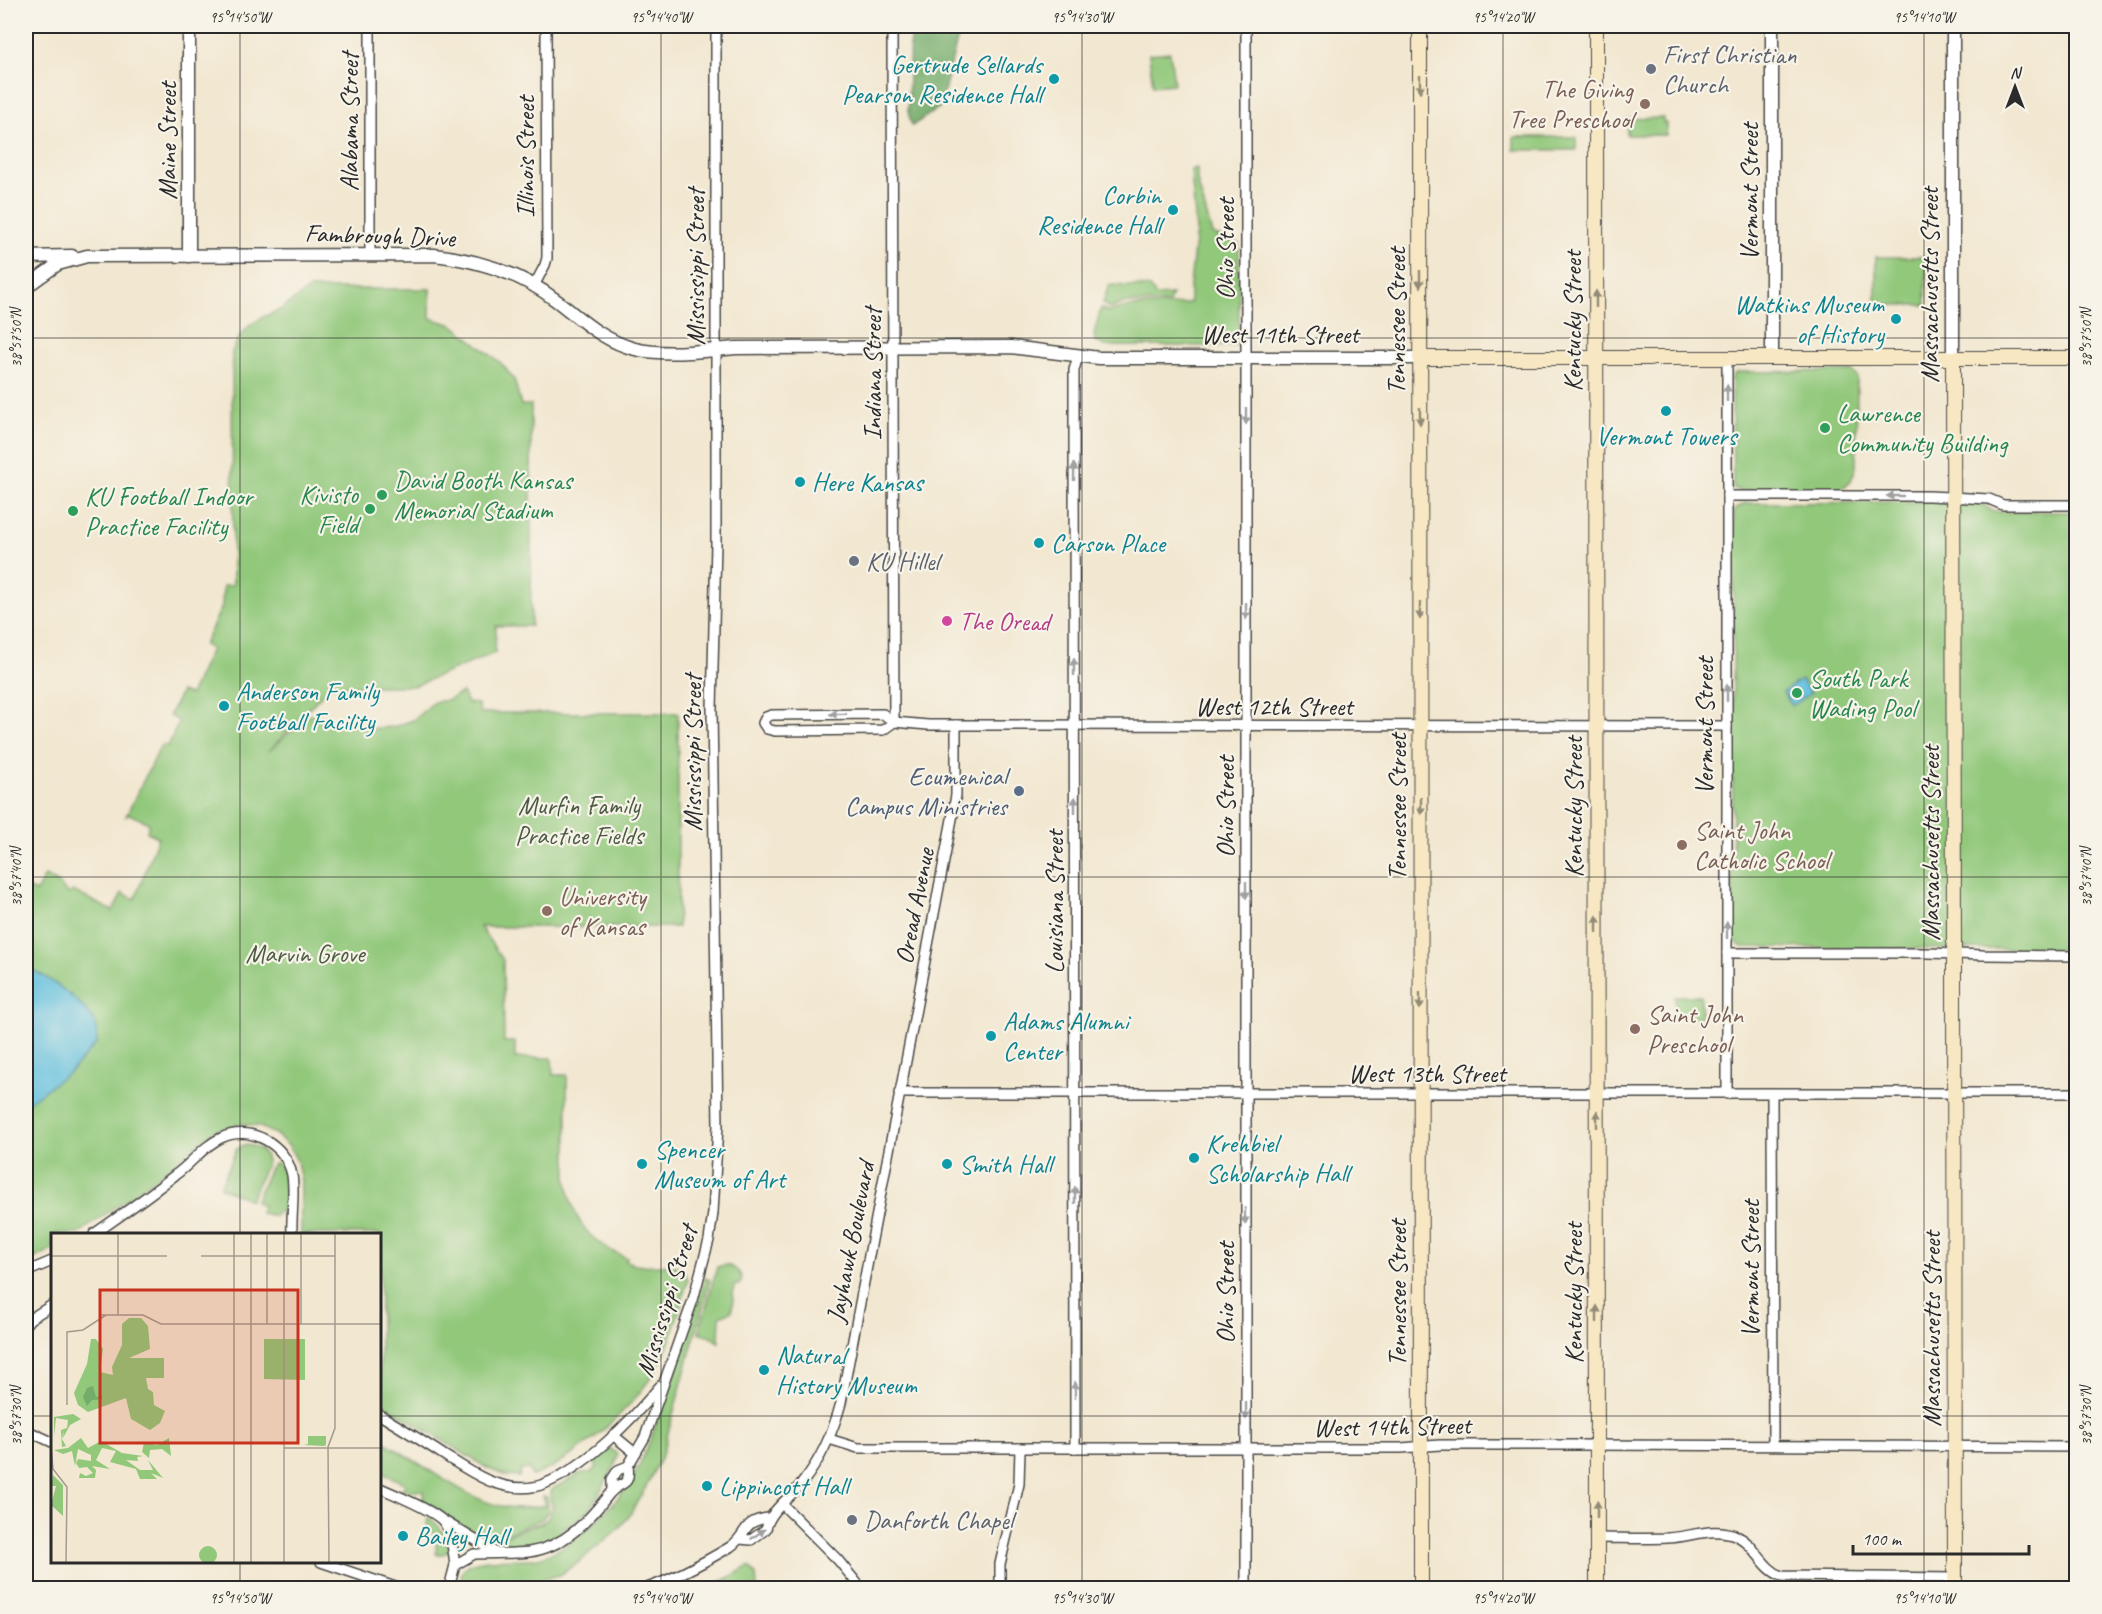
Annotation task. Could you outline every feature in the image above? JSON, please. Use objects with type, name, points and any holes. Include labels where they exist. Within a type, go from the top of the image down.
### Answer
[{"type":"main road","name":"Tennessee Street","points":[[1420,26],[1421,1588]]},
{"type":"main road","name":"Kentucky Street","points":[[1596,26],[1597,1588]]},
{"type":"main road","name":"West 11th Street","points":[[1420,358],[2076,358]]},
{"type":"main road","name":"Massachusetts Street","points":[[1953,358],[1955,1583]]},
{"type":"street","name":"Maine Street","points":[[189,26],[189,255]]},
{"type":"street","name":"Alabama Street","points":[[370,26],[370,254]]},
{"type":"street","name":"Illinois Street","points":[[534,286],[547,258],[546,26]]},
{"type":"street","name":"Mississippi Street","points":[[455,1565],[463,1558],[474,1554],[531,1552],[562,1541],[595,1513],[612,1490],[623,1486],[629,1475],[628,1466],[652,1418],[663,1382],[674,1357],[709,1240],[717,1162],[712,709],[716,543],[716,26]]},
{"type":"street","name":"Indiana Street","points":[[892,26],[894,722]]},
{"type":"street","name":"Ohio Street","points":[[1246,26],[1246,1588]]},
{"type":"street","name":"Vermont Street","points":[[1772,26],[1772,358]]},
{"type":"street","name":"Massachusetts Street","points":[[1953,26],[1953,358]]},
{"type":"street","name":"Fambrough Drive","points":[[26,287],[58,264],[87,256],[434,255],[463,259],[495,268],[534,286],[556,300],[590,328],[623,345],[648,351],[716,350]]},
{"type":"street","points":[[26,256],[87,256]]},
{"type":"street","name":"West 11th Street","points":[[716,350],[1011,347],[1099,358],[1420,358]]},
{"type":"street","name":"Louisiana Street","points":[[1075,1448],[1074,370],[1078,356]]},
{"type":"street","name":"Vermont Street","points":[[1726,1094],[1727,358]]},
{"type":"street","points":[[1727,496],[1954,497],[1989,499],[2003,505],[2076,505]]},
{"type":"street","name":"West 12th Street","points":[[894,722],[883,730],[775,730],[767,729],[763,723],[766,717],[772,715],[883,714],[894,722],[919,725],[1726,726]]},
{"type":"street","name":"Oread Avenue","points":[[899,1094],[956,795],[956,725]]},
{"type":"street","points":[[1726,953],[2076,956]]},
{"type":"street","name":"West 13th Street","points":[[899,1094],[2076,1094]]},
{"type":"street","name":"Jayhawk Boulevard","points":[[646,1588],[680,1575],[740,1539],[744,1529],[757,1519],[768,1518],[783,1505],[804,1480],[829,1439],[841,1402],[899,1094]]},
{"type":"street","name":"Vermont Street","points":[[1772,1094],[1773,1445]]},
{"type":"street","points":[[95,1233],[178,1173],[213,1142],[222,1137],[242,1133],[268,1141],[286,1159],[292,1176],[292,1233]]},
{"type":"street","points":[[26,1272],[51,1261]]},
{"type":"street","points":[[26,1324],[51,1306]]},
{"type":"street","points":[[381,1416],[483,1478],[497,1484],[518,1488],[543,1484],[559,1476],[595,1451],[639,1411],[663,1382]]},
{"type":"street","points":[[26,1430],[51,1442]]},
{"type":"street","points":[[613,1435],[635,1453]]},
{"type":"street","name":"West 14th Street","points":[[829,1439],[858,1448],[1597,1445],[2076,1447]]},
{"type":"street","points":[[1000,1588],[1000,1564],[1019,1484],[1020,1448]]},
{"type":"street","points":[[381,1488],[417,1505],[495,1552]]},
{"type":"street","points":[[783,1505],[838,1560],[861,1588]]},
{"type":"street","points":[[442,1520],[449,1534],[455,1565],[449,1588]]},
{"type":"street","points":[[1597,1538],[1671,1538],[1709,1532],[1727,1533],[1744,1540],[1770,1569],[1782,1576],[1955,1583]]},
{"type":"street","points":[[324,1563],[398,1588]]},
{"type":"green space","points":[[910,26],[981,26],[959,33],[940,107],[912,126],[908,112]]},
{"type":"green space","points":[[1170,52],[1174,84],[1153,86],[1149,54]]},
{"type":"green space","points":[[1663,118],[1663,123],[1666,123],[1666,135],[1627,135],[1627,119]]},
{"type":"green space","points":[[1514,137],[1576,137],[1576,150],[1514,150]]},
{"type":"green space","points":[[1197,168],[1197,180],[1212,234],[1239,244],[1239,346],[1105,346],[1095,341],[1094,334],[1101,308],[1109,312],[1129,307],[1190,303],[1196,230],[1191,170]]},
{"type":"green space","points":[[1876,257],[1926,257],[1926,305],[1876,305]]},
{"type":"green space","points":[[1109,285],[1148,287],[1155,296],[1172,295],[1169,303],[1124,303],[1110,309],[1103,303]]},
{"type":"green space","name":"Marvin Grove","points":[[309,289],[430,289],[430,318],[453,325],[502,364],[514,379],[521,405],[531,405],[531,626],[496,626],[495,653],[414,686],[330,686],[268,752],[310,714],[365,729],[393,727],[413,720],[434,702],[448,700],[462,692],[467,703],[478,704],[480,713],[678,713],[678,927],[480,927],[503,960],[504,1042],[515,1042],[515,1058],[552,1058],[553,1075],[567,1075],[567,1179],[569,1193],[578,1218],[592,1237],[627,1258],[626,1261],[642,1266],[673,1265],[684,1272],[688,1280],[672,1335],[648,1382],[620,1414],[585,1445],[549,1469],[532,1476],[529,1469],[521,1470],[519,1477],[506,1476],[487,1468],[381,1403],[381,1233],[301,1233],[301,1182],[297,1161],[289,1146],[275,1134],[258,1126],[241,1124],[214,1131],[156,1178],[79,1233],[51,1233],[51,1250],[26,1262],[26,887],[36,892],[45,876],[58,883],[68,894],[73,891],[113,911],[122,893],[135,899],[158,837],[147,832],[149,823],[129,814],[126,816],[161,745],[168,746],[179,721],[169,716],[181,692],[190,695],[211,649],[204,645],[222,606],[223,586],[233,585],[232,352],[239,337],[249,326],[280,310]]},
{"type":"green space","points":[[1852,371],[1857,377],[1856,467],[1846,485],[1835,491],[1740,491],[1733,488],[1732,378],[1734,374],[1738,372]]},
{"type":"green space","points":[[1745,503],[1981,504],[2000,512],[2076,512],[2076,950],[1742,947],[1735,941],[1732,934],[1734,510]]},
{"type":"green space","points":[[1675,996],[1701,996],[1701,1017],[1675,1017]]},
{"type":"green space","points":[[243,1145],[260,1149],[267,1163],[250,1200],[220,1187],[236,1150]]},
{"type":"green space","points":[[275,1163],[280,1164],[285,1178],[284,1211],[279,1211],[275,1216],[260,1213],[263,1206],[255,1202],[270,1168]]},
{"type":"green space","points":[[724,1265],[736,1270],[742,1280],[739,1285],[734,1285],[732,1311],[720,1316],[718,1342],[708,1335],[699,1333],[717,1267]]},
{"type":"green space","points":[[705,1278],[710,1280],[662,1455],[629,1516],[619,1528],[578,1563],[559,1575],[542,1580],[471,1581],[463,1588],[461,1575],[466,1567],[475,1562],[487,1560],[528,1559],[550,1554],[588,1528],[620,1495],[636,1472],[651,1439]]},
{"type":"green space","points":[[381,1440],[476,1497],[501,1506],[529,1508],[545,1505],[543,1496],[547,1497],[549,1510],[542,1519],[504,1535],[482,1539],[449,1520],[436,1508],[418,1499],[424,1499],[424,1491],[402,1491],[401,1489],[406,1486],[381,1472]]},
{"type":"green space","points":[[609,1449],[618,1455],[614,1468],[590,1509],[569,1527],[565,1526],[555,1537],[536,1543],[499,1545],[495,1541],[494,1544],[487,1542],[543,1522],[553,1508],[550,1497],[552,1489],[581,1473],[590,1473],[597,1467],[594,1461]]},
{"type":"green space","points":[[428,1517],[439,1527],[446,1540],[450,1550],[443,1554],[436,1554],[435,1539],[427,1527]]},
{"type":"green space","points":[[749,1566],[756,1575],[757,1588],[703,1588],[725,1580]]},
{"type":"water","name":"South Park Wading Pool","points":[[1801,680],[1811,693],[1792,706],[1783,692]]},
{"type":"water","points":[[26,966],[62,989],[87,1011],[95,1024],[97,1043],[72,1070],[26,1104]]},
{"type":"place","name":"First Christian Church","points":[[1651,69]]},
{"type":"place","name":"Gertrude Sellards Pearson Residence Hall","points":[[1054,79]]},
{"type":"place","name":"The Giving Tree Preschool","points":[[1645,104]]},
{"type":"place","name":"Corbin Residence Hall","points":[[1173,210]]},
{"type":"place","name":"Watkins Museum of History","points":[[1896,319]]},
{"type":"place","name":"Vermont Towers","points":[[1666,411]]},
{"type":"place","name":"Lawrence Community Building","points":[[1825,428]]},
{"type":"place","name":"Here Kansas","points":[[800,482]]},
{"type":"place","name":"David Booth Kansas Memorial Stadium","points":[[382,495]]},
{"type":"place","name":"Kivisto Field","points":[[370,509]]},
{"type":"place","name":"KU Football Indoor Practice Facility","points":[[73,511]]},
{"type":"place","name":"Carson Place","points":[[1039,543]]},
{"type":"place","name":"KU Hillel","points":[[854,561]]},
{"type":"place","name":"The Oread","points":[[947,621]]},
{"type":"place","name":"South Park Wading Pool","points":[[1797,693]]},
{"type":"place","name":"Anderson Family Football Facility","points":[[224,706]]},
{"type":"place","name":"Ecumenical Campus Ministries","points":[[1019,791]]},
{"type":"place","name":"Saint John Catholic School","points":[[1682,845]]},
{"type":"place","name":"University of Kansas","points":[[547,911]]},
{"type":"place","name":"Saint John Preschool","points":[[1635,1029]]},
{"type":"place","name":"Adams Alumni Center","points":[[991,1036]]},
{"type":"place","name":"Krehbiel Scholarship Hall","points":[[1194,1158]]},
{"type":"place","name":"Spencer Museum of Art","points":[[642,1164]]},
{"type":"place","name":"Smith Hall","points":[[947,1164]]},
{"type":"place","name":"Natural History Museum","points":[[764,1370]]},
{"type":"place","name":"Lippincott Hall","points":[[707,1486]]},
{"type":"place","name":"Danforth Chapel","points":[[852,1520]]},
{"type":"place","name":"Bailey Hall","points":[[403,1536]]},
{"type":"park label","name":"Murfin Family Practice Fields","points":[[579,820]]}]
